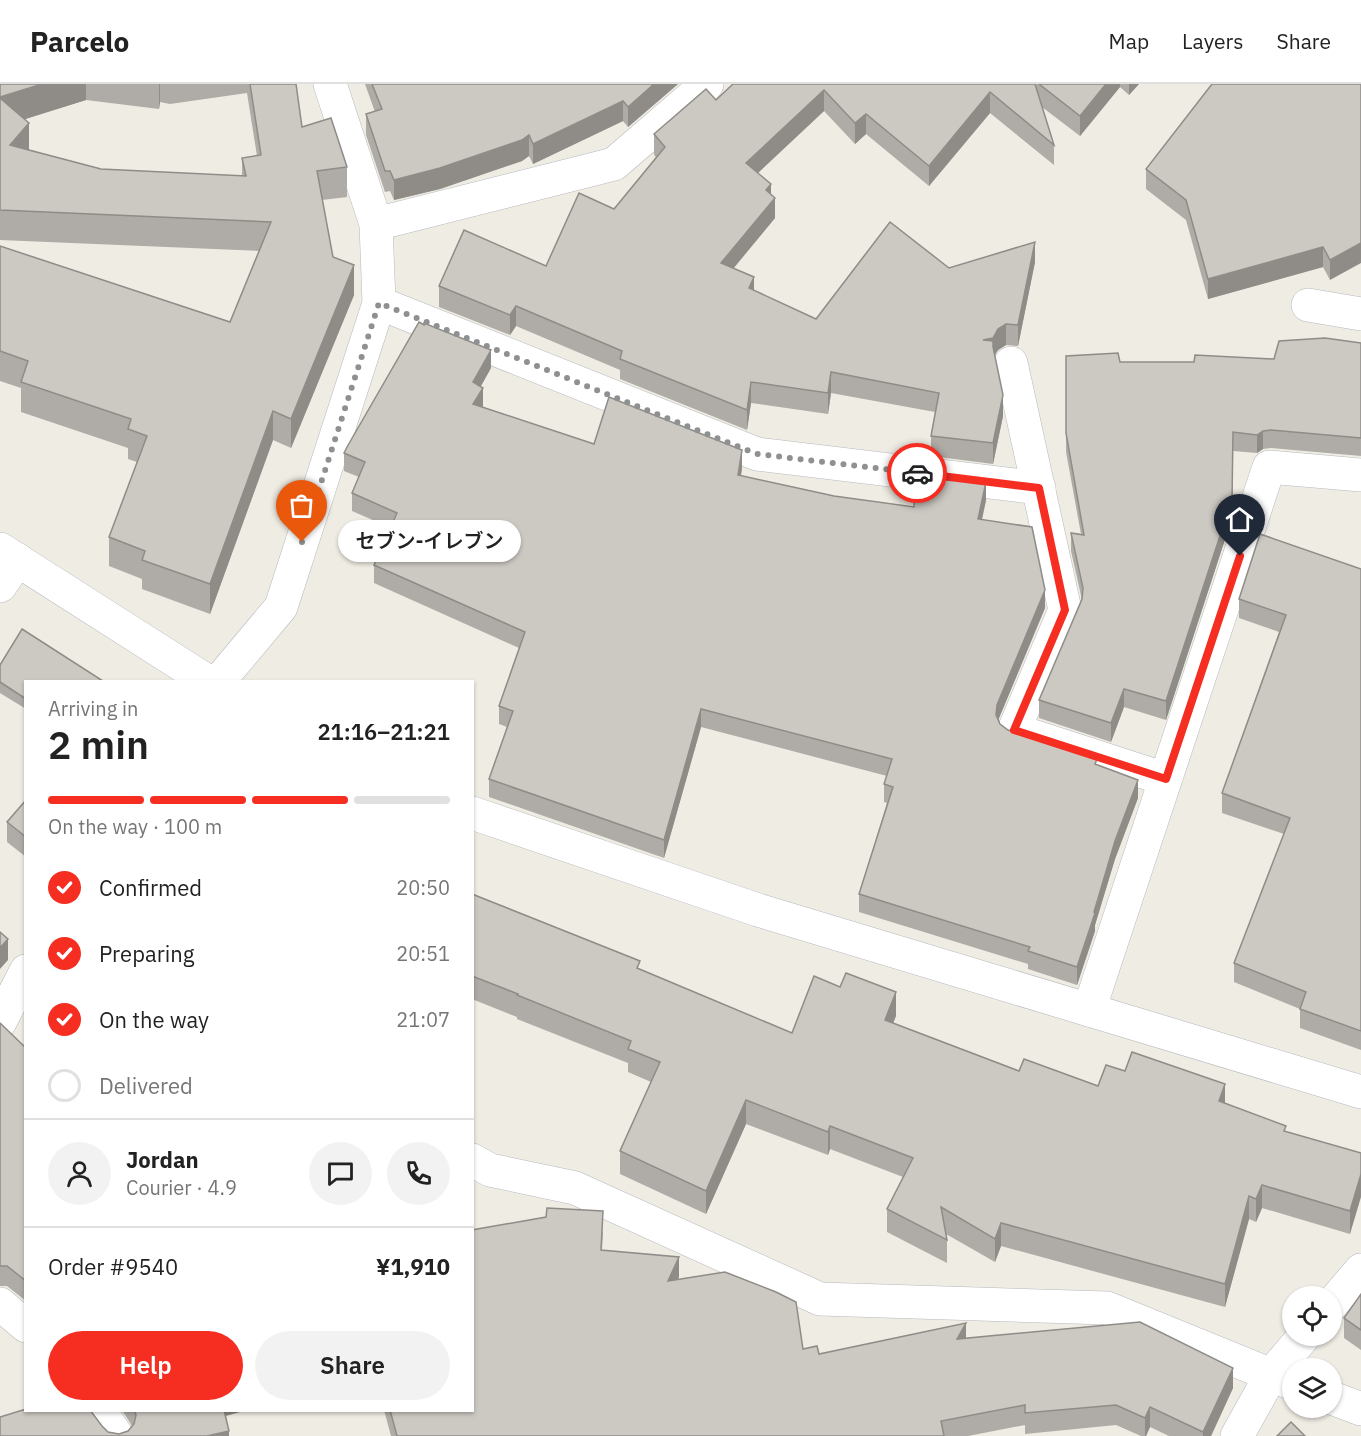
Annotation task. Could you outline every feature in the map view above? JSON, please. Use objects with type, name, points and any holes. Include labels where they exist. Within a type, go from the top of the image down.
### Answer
[{"type":"street","points":[[220,680],[281,607],[379,303],[376,224],[330,84]]},
{"type":"street","points":[[376,224],[614,164],[707,84]]},
{"type":"street","points":[[379,303],[757,454],[1039,488]]},
{"type":"street","points":[[1308,305],[1361,314]]},
{"type":"street","points":[[1011,363],[1065,610],[1014,730],[1166,779]]},
{"type":"street","points":[[1089,1010],[1269,467],[1361,475]]},
{"type":"street","points":[[6,565],[205,680]]},
{"type":"street","points":[[474,814],[758,910],[1361,1092]]},
{"type":"street","points":[[24,975],[0,1022],[24,1021]]},
{"type":"street","points":[[474,1161],[490,1170],[575,1188],[820,1299],[1107,1308],[1282,1379],[1237,1436]]},
{"type":"street","points":[[1342,1292],[1361,1270]]},
{"type":"street","points":[[0,1304],[24,1324]]},
{"type":"street","points":[[1342,1402],[1361,1409]]},
{"type":"street","points":[[100,1412],[117,1436]]},
{"type":"building","points":[[0,84],[42,84],[0,97]]},
{"type":"building","points":[[250,84],[296,84],[302,127],[331,118],[347,167],[317,171],[333,257],[354,265],[291,419],[273,411],[210,584],[142,560],[145,551],[109,537],[147,436],[128,429],[131,419],[21,382],[28,361],[0,351],[0,246],[230,322],[271,222],[0,210],[0,98],[29,123],[10,145],[101,169],[246,176],[242,158],[261,155]]},
{"type":"building","points":[[372,84],[654,84],[628,107],[623,101],[533,144],[529,135],[522,140],[440,168],[394,180],[390,171],[385,171],[366,114],[382,109]]},
{"type":"building","points":[[733,84],[1035,84],[1054,145],[990,92],[929,166],[866,114],[855,123],[824,90],[746,163],[771,184],[766,190],[775,198],[721,263],[754,277],[749,288],[816,319],[890,222],[949,268],[1035,242],[1018,325],[1006,324],[998,329],[993,338],[983,340],[993,341],[1003,395],[993,443],[931,436],[939,393],[831,372],[828,393],[751,382],[747,410],[620,359],[622,351],[516,306],[510,315],[439,286],[464,230],[546,266],[579,193],[614,209],[665,147],[654,134],[706,89],[716,100]]},
{"type":"building","points":[[1039,84],[1106,84],[1080,116]]},
{"type":"building","points":[[1212,84],[1361,84],[1361,243],[1330,260],[1323,247],[1208,279],[1186,200],[1146,169]]},
{"type":"building","points":[[419,322],[491,350],[473,382],[483,388],[473,404],[594,444],[609,397],[742,450],[738,475],[834,496],[914,507],[914,490],[921,490],[924,475],[986,482],[978,519],[1032,527],[1045,590],[997,705],[996,715],[1000,724],[1008,730],[1097,759],[1095,764],[1138,780],[1115,841],[1077,967],[1028,951],[1030,947],[859,894],[893,787],[884,784],[892,759],[701,709],[664,840],[489,779],[513,711],[499,706],[525,632],[374,565],[397,513],[352,493],[365,462],[344,453]]},
{"type":"building","points":[[1325,338],[1361,343],[1361,438],[1271,430],[1257,435],[1233,432],[1232,499],[1166,701],[1124,689],[1111,723],[1039,700],[1082,599],[1083,588],[1071,533],[1084,535],[1066,433],[1066,356],[1118,353],[1120,362],[1194,362],[1195,355],[1274,359],[1279,341]]},
{"type":"building","points":[[1260,534],[1361,569],[1361,1031],[1300,1009],[1306,992],[1234,963],[1290,818],[1222,793],[1286,615],[1239,599]]},
{"type":"building","points":[[22,629],[101,680],[24,680],[24,698],[0,682],[0,665]]},
{"type":"building","points":[[24,802],[24,835],[7,822]]},
{"type":"building","points":[[474,895],[640,961],[637,968],[792,1033],[814,976],[840,987],[846,973],[896,992],[885,1020],[1019,1071],[1024,1059],[1098,1086],[1106,1065],[1125,1071],[1132,1052],[1225,1084],[1219,1101],[1286,1126],[1284,1131],[1361,1153],[1361,1174],[1350,1211],[1262,1185],[1256,1199],[1249,1196],[1225,1284],[1001,1223],[995,1239],[941,1207],[947,1240],[887,1209],[913,1158],[830,1126],[828,1132],[746,1100],[706,1191],[620,1151],[660,1062],[628,1049],[631,1041],[474,977]]},
{"type":"building","points":[[0,932],[8,939],[0,948]]},
{"type":"building","points":[[0,1023],[24,1046],[24,1279],[7,1266],[0,1266]]},
{"type":"building","points":[[547,1208],[603,1211],[601,1250],[679,1257],[668,1281],[725,1272],[796,1302],[803,1349],[817,1346],[819,1354],[966,1323],[957,1339],[1140,1322],[1233,1368],[1203,1432],[1150,1407],[1145,1418],[1116,1405],[1025,1413],[1025,1405],[941,1421],[944,1436],[397,1436],[391,1412],[474,1412],[474,1230],[546,1217]]},
{"type":"building","points":[[1361,1294],[1361,1330],[1344,1318]]},
{"type":"building","points":[[24,1410],[24,1412],[92,1412],[108,1432],[119,1434],[128,1431],[134,1424],[135,1412],[224,1412],[229,1431],[207,1436],[0,1436],[0,1417]]},
{"type":"building","points":[[1291,1422],[1305,1436],[1277,1436]]},
{"type":"way so far","points":[[302,542],[379,303],[757,454],[917,473]]},
{"type":"place","name":"セブン-イレブン","points":[[302,542]]},
{"type":"route","points":[[917,473],[1039,488],[1065,610],[1014,730],[1166,779],[1240,556]]}]
